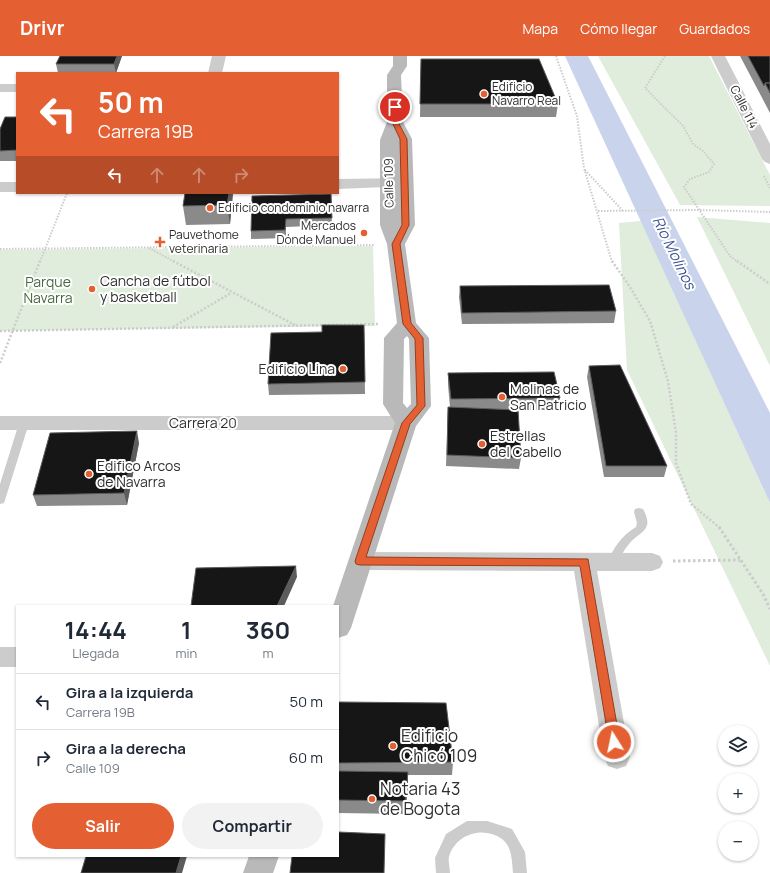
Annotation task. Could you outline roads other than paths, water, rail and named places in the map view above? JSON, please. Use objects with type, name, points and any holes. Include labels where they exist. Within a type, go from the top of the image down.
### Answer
[{"type":"street","points":[[215,72],[219,56]]},
{"type":"street","name":"Calle 109","points":[[400,56],[400,66],[394,76],[395,122],[404,139],[397,183],[406,225],[396,244],[407,324]]},
{"type":"street","name":"Calle 114","points":[[718,56],[770,159]]},
{"type":"street","name":"Calle 109","points":[[386,61],[386,66],[394,76]]},
{"type":"street","points":[[0,88],[16,88]]},
{"type":"street","points":[[339,184],[397,183]]},
{"type":"street","points":[[0,187],[16,187]]},
{"type":"street","points":[[339,625],[406,423],[421,406],[419,338],[407,324],[394,338],[393,404],[406,423]]},
{"type":"street","name":"Carrera 20","points":[[0,423],[406,423]]},
{"type":"street","points":[[360,561],[652,562]]},
{"type":"street","points":[[584,562],[617,757]]},
{"type":"street","points":[[0,657],[16,657]]},
{"type":"street","points":[[258,873],[264,857]]},
{"type":"lane","points":[[0,500],[24,423]]},
{"type":"lane","points":[[612,562],[618,547],[627,537],[641,529],[642,523],[639,512]]},
{"type":"lane","points":[[443,873],[442,858],[451,839],[467,827],[487,827],[507,834],[518,852],[520,873]]},
{"type":"water","name":"Río Molinos","points":[[565,56],[588,56],[770,413],[770,503]]},
{"type":"place","name":"Edificio Navarro Real","points":[[484,94]]},
{"type":"place","name":"Edificio condominio navarra","points":[[210,208]]},
{"type":"place","name":"Mercados Dónde Manuel","points":[[364,233]]},
{"type":"place","name":"Pauvethome veterinaria","points":[[160,242]]},
{"type":"place","name":"Cancha de fútbol y basketball","points":[[92,289]]},
{"type":"place","name":"Edificio Lina","points":[[343,369]]},
{"type":"place","name":"Molinas de San Patricio","points":[[502,397]]},
{"type":"place","name":"Estrellas del Cabello","points":[[482,444]]},
{"type":"place","name":"Edifico Arcos de Navarra","points":[[89,474]]},
{"type":"place","name":"Edificio Chicó 109","points":[[393,746]]},
{"type":"place","name":"Notaria 43 de Bogota","points":[[372,799]]},
{"type":"park label","name":"Parque Navarra","points":[[48,290]]}]
